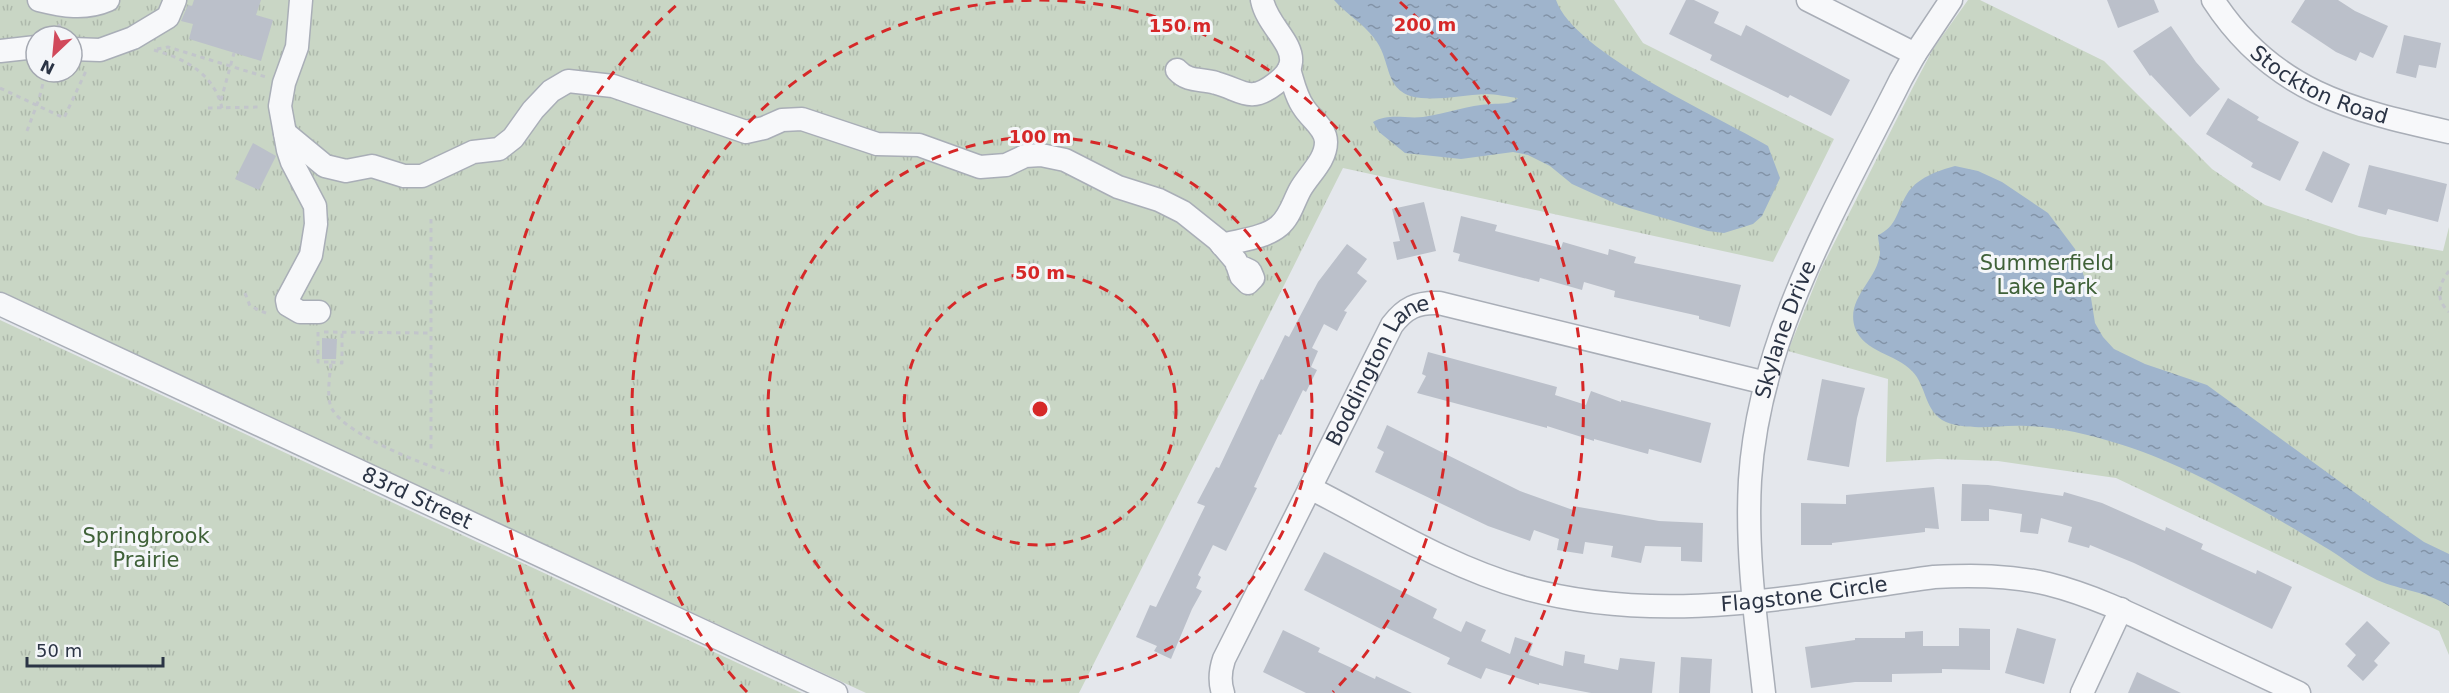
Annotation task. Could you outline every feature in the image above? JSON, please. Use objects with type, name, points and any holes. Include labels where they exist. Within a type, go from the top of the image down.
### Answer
[{"type":"street","points":[[39,0],[76,7],[94,5],[108,0]]},
{"type":"street","points":[[84,49],[100,50],[133,38],[168,17],[175,0]]},
{"type":"street","points":[[301,0],[297,47],[280,106],[292,162],[315,206],[316,224],[312,255],[290,294],[288,304],[300,312],[319,312]]},
{"type":"street","points":[[1177,70],[1188,79],[1212,82],[1251,95],[1265,92],[1282,79],[1292,60],[1289,48],[1272,26],[1262,0]]},
{"type":"street","points":[[1808,0],[1915,54]]},
{"type":"street","name":"Skylane Drive","points":[[1764,693],[1754,601],[1749,523],[1750,479],[1766,382],[1776,346],[1799,287],[1915,54],[1951,0]]},
{"type":"street","name":"Stockton Road","points":[[2213,0],[2237,32],[2257,52],[2286,75],[2317,94],[2369,113],[2449,132]]},
{"type":"street","points":[[0,51],[24,48]]},
{"type":"street","points":[[1222,244],[1263,234],[1279,227],[1322,157],[1326,141],[1320,127],[1304,108],[1289,69]]},
{"type":"street","points":[[285,133],[325,166],[346,171],[372,166],[404,176],[422,176],[473,152],[499,149],[513,138],[533,110],[551,91],[568,81],[612,86],[746,132],[764,128],[782,120],[802,119],[877,144],[919,145],[980,167],[1006,165],[1025,156],[1041,155],[1065,160],[1118,188],[1160,200],[1183,212],[1222,244],[1237,265]]},
{"type":"street","name":"Boddington Lane","points":[[1223,693],[1220,670],[1224,659],[1392,325],[1401,314],[1414,305],[1427,302],[1439,303],[1766,382]]},
{"type":"street","name":"83rd Street","points":[[0,304],[836,693]]},
{"type":"street","name":"Flagstone Circle","points":[[1310,488],[1478,572],[1568,599],[1614,606],[1661,608],[1754,601],[1934,577],[1974,575],[2014,578],[2085,595],[2121,609],[2299,693]]},
{"type":"street","points":[[2082,693],[2121,609]]},
{"type":"path","points":[[153,50],[168,47],[285,83]]},
{"type":"path","points":[[147,49],[179,59],[203,73],[213,85],[221,100],[222,108]]},
{"type":"path","points":[[221,100],[234,53]]},
{"type":"path","points":[[0,88],[64,118],[86,71],[96,66]]},
{"type":"path","points":[[27,131],[42,84]]},
{"type":"path","points":[[208,108],[280,106]]},
{"type":"path","points":[[431,219],[431,452]]},
{"type":"path","points":[[2449,271],[2441,282],[2439,293],[2441,301],[2449,312]]},
{"type":"path","points":[[319,312],[318,362],[342,363],[342,332]]},
{"type":"path","points":[[331,362],[330,404],[343,422],[391,449],[450,473]]},
{"type":"green space","points":[[0,0],[1614,0],[1643,43],[1834,139],[1773,262],[1343,168],[1079,693],[866,693],[0,292]]},
{"type":"green space","name":"Summerfield Lake Park","points":[[1968,0],[1980,0],[2104,61],[2212,169],[2265,205],[2359,236],[2443,251],[2449,227],[2449,655],[2439,631],[2116,478],[1998,461],[1938,459],[1886,462],[1888,379],[1788,351],[1821,269],[1912,89],[1933,49]]},
{"type":"green space","name":"Springbrook Prairie","points":[[0,320],[802,693],[0,693]]},
{"type":"water","points":[[1334,0],[1556,0],[1568,20],[1590,41],[1618,62],[1650,82],[1768,146],[1780,178],[1762,216],[1753,224],[1724,233],[1708,231],[1619,205],[1572,184],[1550,166],[1528,155],[1513,152],[1461,159],[1405,153],[1379,132],[1373,122],[1391,117],[1432,116],[1474,106],[1509,103],[1518,98],[1494,94],[1437,98],[1409,95],[1394,83],[1380,47],[1374,38]]},
{"type":"water","points":[[1955,166],[1978,171],[2002,182],[2048,213],[2075,249],[2091,298],[2095,323],[2103,337],[2114,349],[2145,364],[2207,385],[2398,524],[2424,542],[2449,554],[2449,606],[2432,597],[2377,580],[2248,502],[2169,462],[2142,452],[2061,429],[2017,426],[1966,427],[1939,418],[1912,371],[1898,360],[1865,342],[1855,328],[1853,317],[1858,298],[1878,263],[1880,253],[1878,235],[1893,223],[1911,188],[1922,179]]},
{"type":"building","points":[[194,0],[261,0],[256,15],[273,20],[261,61],[189,39],[193,24],[181,21],[188,5],[192,6]]},
{"type":"building","points":[[1686,0],[1694,0],[1719,12],[1714,23],[1741,36],[1746,25],[1850,80],[1831,116],[1790,95],[1788,98],[1710,60],[1712,55],[1669,34]]},
{"type":"building","points":[[2107,0],[2154,0],[2159,12],[2118,28]]},
{"type":"building","points":[[2305,0],[2338,0],[2355,11],[2388,26],[2373,58],[2360,52],[2356,61],[2336,52],[2291,22]]},
{"type":"building","points":[[2171,26],[2196,62],[2220,89],[2190,117],[2150,76],[2133,51]]},
{"type":"building","points":[[2404,35],[2441,43],[2436,68],[2419,65],[2416,78],[2396,73]]},
{"type":"building","points":[[2228,98],[2259,117],[2257,120],[2299,142],[2280,181],[2251,167],[2253,163],[2206,134]]},
{"type":"building","points":[[253,143],[276,156],[259,190],[235,179]]},
{"type":"building","points":[[2323,151],[2350,164],[2332,203],[2305,190]]},
{"type":"building","points":[[2369,165],[2447,184],[2438,222],[2388,209],[2386,215],[2358,207]]},
{"type":"building","points":[[1424,202],[1436,251],[1397,260],[1393,242],[1400,241],[1392,209]]},
{"type":"building","points":[[1461,216],[1497,225],[1495,231],[1561,248],[1563,242],[1608,255],[1609,249],[1636,257],[1634,263],[1741,285],[1730,327],[1699,319],[1699,316],[1614,297],[1615,291],[1584,282],[1582,290],[1540,278],[1539,282],[1458,261],[1460,254],[1453,252]]},
{"type":"building","points":[[1347,244],[1367,259],[1357,273],[1367,281],[1344,311],[1347,312],[1337,331],[1324,324],[1312,348],[1318,351],[1311,367],[1317,370],[1306,392],[1303,390],[1281,435],[1279,434],[1254,487],[1257,488],[1226,551],[1213,545],[1198,575],[1201,577],[1196,588],[1202,591],[1171,659],[1154,651],[1157,646],[1136,637],[1150,605],[1156,607],[1205,506],[1197,503],[1216,467],[1219,468],[1261,379],[1263,380],[1285,335],[1289,337],[1318,282]]},
{"type":"building","points":[[322,338],[337,339],[336,359],[322,359]]},
{"type":"building","points":[[1428,352],[1557,387],[1555,395],[1586,405],[1591,391],[1621,402],[1621,400],[1711,423],[1701,463],[1649,449],[1648,454],[1594,439],[1594,441],[1547,426],[1547,428],[1417,393],[1426,376],[1422,374]]},
{"type":"building","points":[[1822,379],[1865,388],[1857,418],[1849,467],[1807,460]]},
{"type":"building","points":[[1387,425],[1520,491],[1573,510],[1573,506],[1659,521],[1703,523],[1702,562],[1681,561],[1681,547],[1645,546],[1641,563],[1611,557],[1613,546],[1585,542],[1583,554],[1557,550],[1559,539],[1534,530],[1530,541],[1488,526],[1375,472],[1384,452],[1377,448]]},
{"type":"building","points":[[1962,484],[1988,485],[2063,496],[2064,492],[2102,503],[2165,531],[2166,527],[2203,544],[2201,549],[2256,574],[2257,570],[2292,587],[2272,629],[2134,563],[2090,545],[2089,548],[2068,542],[2072,527],[2041,518],[2038,534],[2020,532],[2022,514],[1989,509],[1989,521],[1961,521]]},
{"type":"building","points":[[1934,487],[1939,529],[1925,528],[1925,532],[1832,543],[1832,545],[1801,545],[1801,503],[1846,504],[1846,495]]},
{"type":"building","points":[[1324,552],[1437,609],[1433,618],[1461,632],[1466,621],[1486,630],[1481,641],[1510,654],[1515,637],[1533,643],[1529,655],[1563,666],[1565,651],[1585,655],[1584,663],[1618,670],[1620,658],[1655,662],[1652,693],[1591,693],[1539,683],[1539,685],[1486,668],[1481,679],[1447,664],[1450,658],[1385,627],[1383,630],[1304,590]]},
{"type":"building","points":[[2367,621],[2390,643],[2374,661],[2378,665],[2363,681],[2347,666],[2356,655],[2345,644]]},
{"type":"building","points":[[1959,628],[1990,629],[1990,670],[1942,669],[1942,673],[1892,674],[1892,682],[1855,682],[1811,688],[1805,647],[1855,640],[1855,638],[1905,638],[1905,632],[1923,631],[1923,646],[1959,646]]},
{"type":"building","points":[[2017,628],[2056,639],[2044,684],[2005,673]]},
{"type":"building","points":[[1283,630],[1320,648],[1318,652],[1375,679],[1376,676],[1412,693],[1306,693],[1263,672]]},
{"type":"building","points":[[1681,657],[1712,659],[1710,693],[1679,693]]},
{"type":"building","points":[[2137,672],[2181,693],[2128,693]]}]
